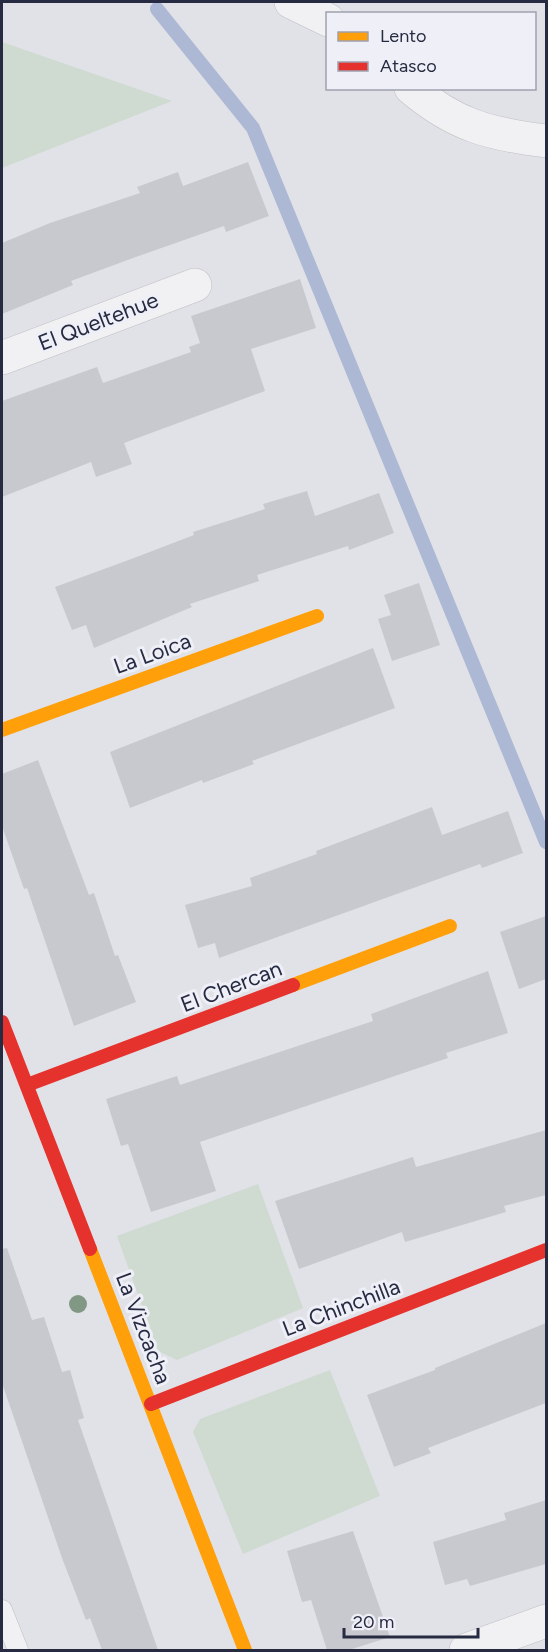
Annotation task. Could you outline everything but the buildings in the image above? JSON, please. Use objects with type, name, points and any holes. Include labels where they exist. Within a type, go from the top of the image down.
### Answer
[{"type":"street","points":[[291,2],[326,20]]},
{"type":"street","points":[[413,90],[438,111],[497,135],[546,141]]},
{"type":"street","name":"El Queltehue","points":[[2,358],[195,285]]},
{"type":"street","name":"La Loica","points":[[2,730],[317,616]]},
{"type":"street","name":"El Chercan","points":[[27,1085],[450,926]]},
{"type":"street","name":"La Vizcacha","points":[[2,1022],[245,1650]]},
{"type":"street","name":"La Chinchilla","points":[[151,1404],[546,1250]]},
{"type":"street","points":[[466,1650],[546,1621]]},
{"type":"lane","points":[[2,1610],[18,1650]]},
{"type":"shaded area","points":[[2,42],[172,101],[2,168]]},
{"type":"shaded area","points":[[258,1184],[303,1308],[177,1360],[158,1351],[117,1236]]},
{"type":"shaded area","points":[[330,1370],[380,1496],[243,1554],[193,1432],[200,1419]]},
{"type":"waterway","points":[[157,9],[253,128],[546,842]]},
{"type":"traffic: slow","points":[[2,730],[317,616]]},
{"type":"traffic: slow","points":[[293,985],[450,926]]},
{"type":"traffic: slow","points":[[90,1249],[245,1650]]},
{"type":"traffic: jam","points":[[27,1085],[293,985]]},
{"type":"traffic: jam","points":[[2,1022],[90,1249]]},
{"type":"traffic: jam","points":[[151,1404],[546,1250]]}]
